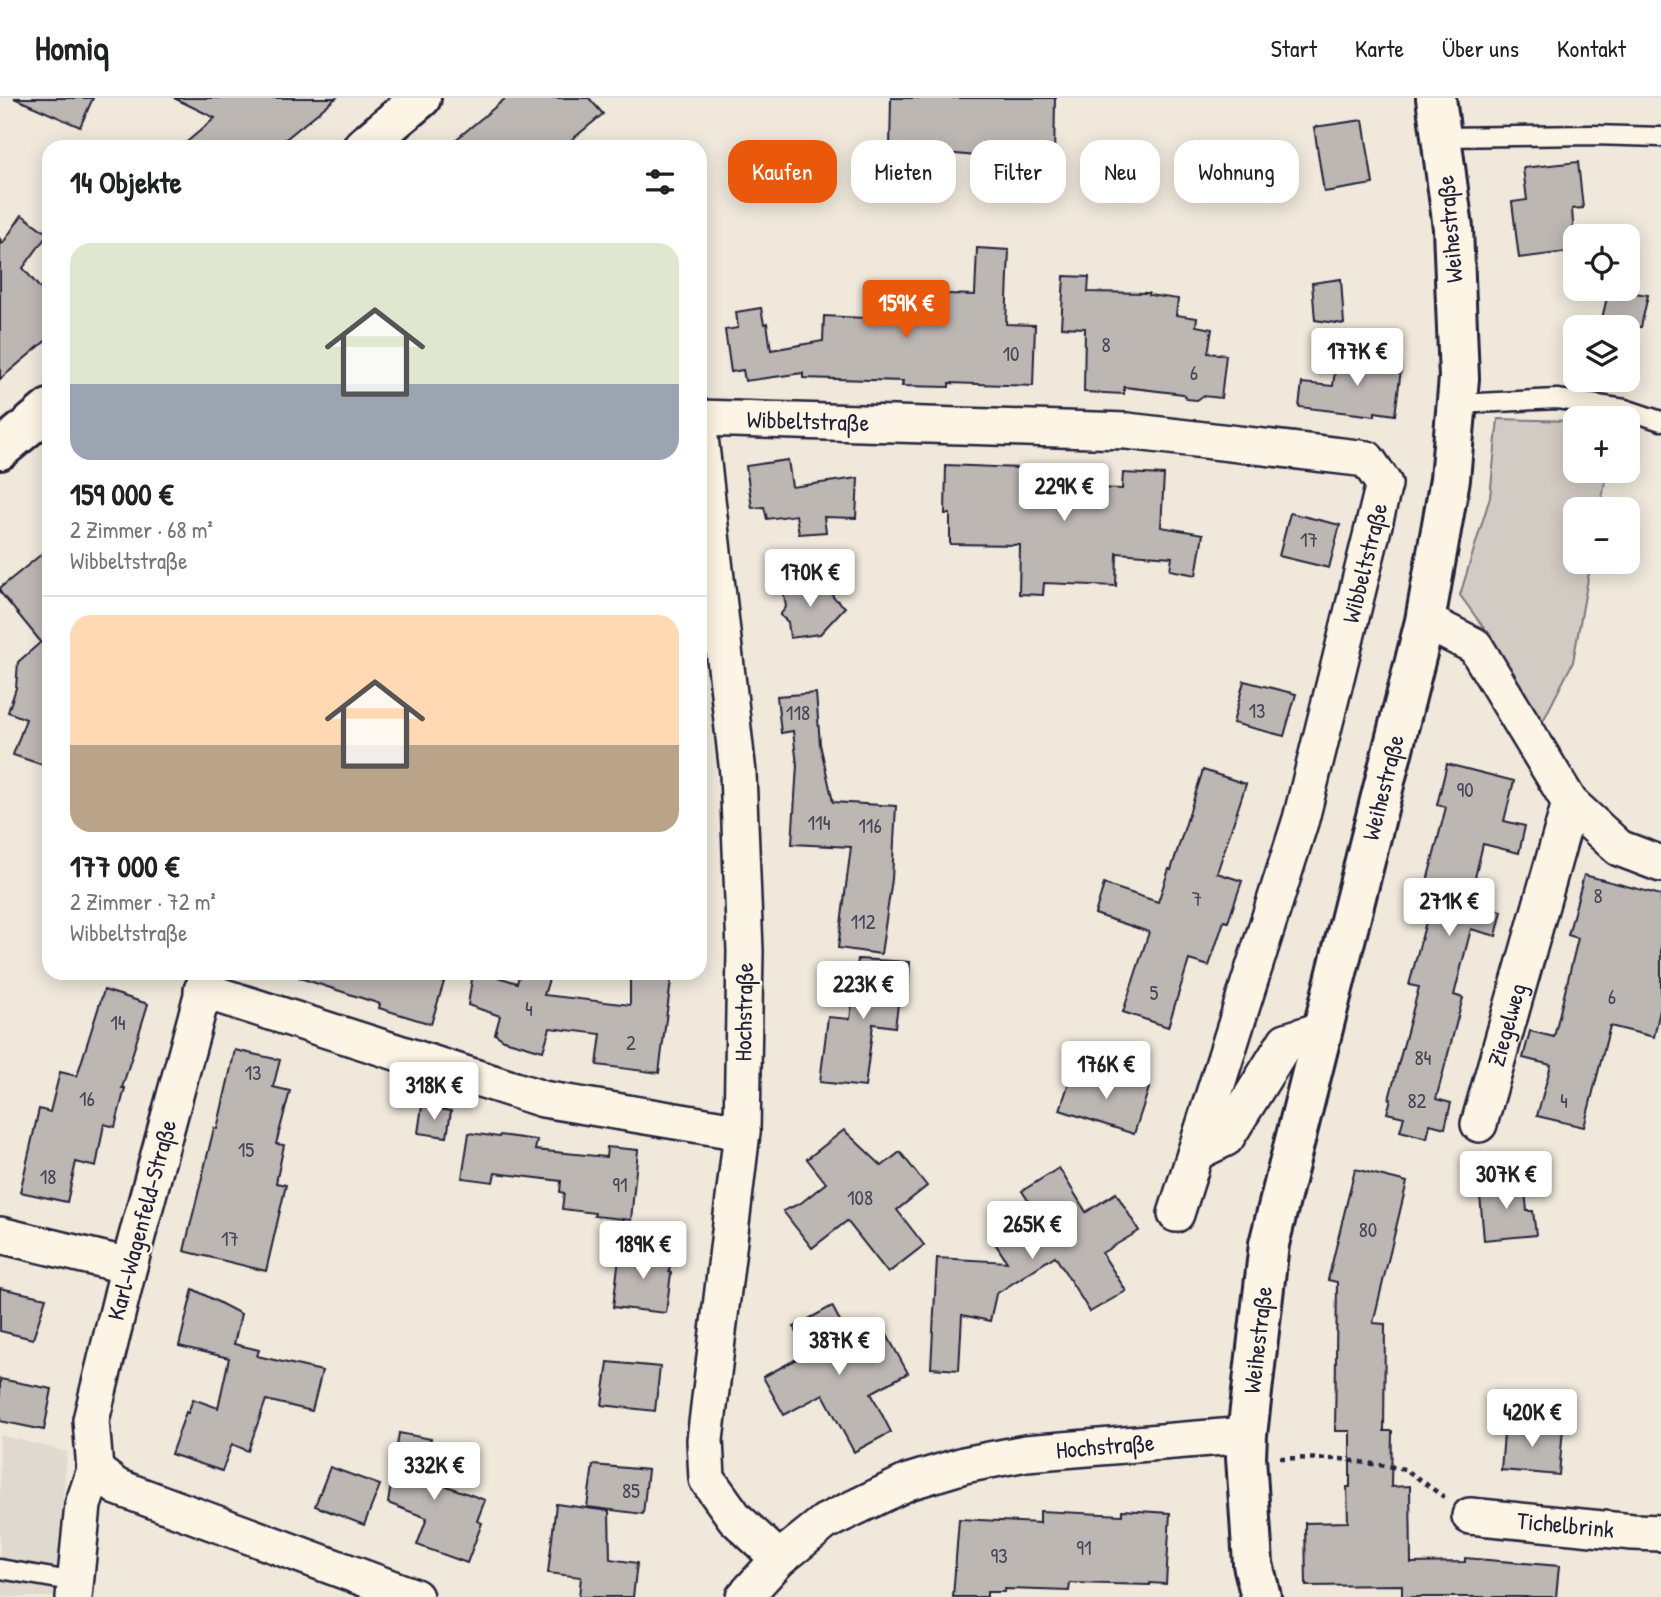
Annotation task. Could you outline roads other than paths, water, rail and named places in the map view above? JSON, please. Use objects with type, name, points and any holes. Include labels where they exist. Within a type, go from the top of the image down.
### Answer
[{"type":"main road","points":[[371,140],[421,98]]},
{"type":"main road","name":"Weihestraße","points":[[1261,1597],[1253,1564],[1246,1457],[1258,1446],[1269,1244],[1424,621],[1450,480],[1459,378],[1453,228],[1436,98]]},
{"type":"main road","points":[[0,450],[42,415]]},
{"type":"street","name":"Wibbeltstraße","points":[[707,418],[1127,431],[1367,459],[1384,484],[1301,819],[1177,1214]]},
{"type":"street","name":"Hochstraße","points":[[707,499],[738,773],[746,951],[742,1132],[705,1440],[707,1479],[735,1518],[779,1559]]},
{"type":"street","points":[[1424,621],[1475,646],[1570,803],[1619,848],[1661,864]]},
{"type":"street","name":"Ziegelweg","points":[[1479,1124],[1570,803]]},
{"type":"street","points":[[205,981],[543,1099],[742,1132]]},
{"type":"street","name":"Karl-Wagenfeld-Straße","points":[[75,1590],[83,1505],[95,1470],[90,1420],[205,981]]},
{"type":"street","points":[[1196,1152],[1226,1138],[1286,1041],[1321,1030]]},
{"type":"street","points":[[0,1235],[129,1266]]},
{"type":"street","name":"Hochstraße","points":[[744,1597],[779,1559],[825,1522],[908,1482],[964,1465],[1026,1453],[1258,1446]]},
{"type":"street","points":[[95,1470],[117,1487],[415,1597]]},
{"type":"street","name":"Tichelbrink","points":[[1470,1516],[1661,1533]]},
{"type":"lane","points":[[1441,137],[1661,137]]},
{"type":"lane","points":[[1457,404],[1557,400],[1625,409],[1661,421]]},
{"type":"lane","points":[[0,1569],[75,1590]]}]
